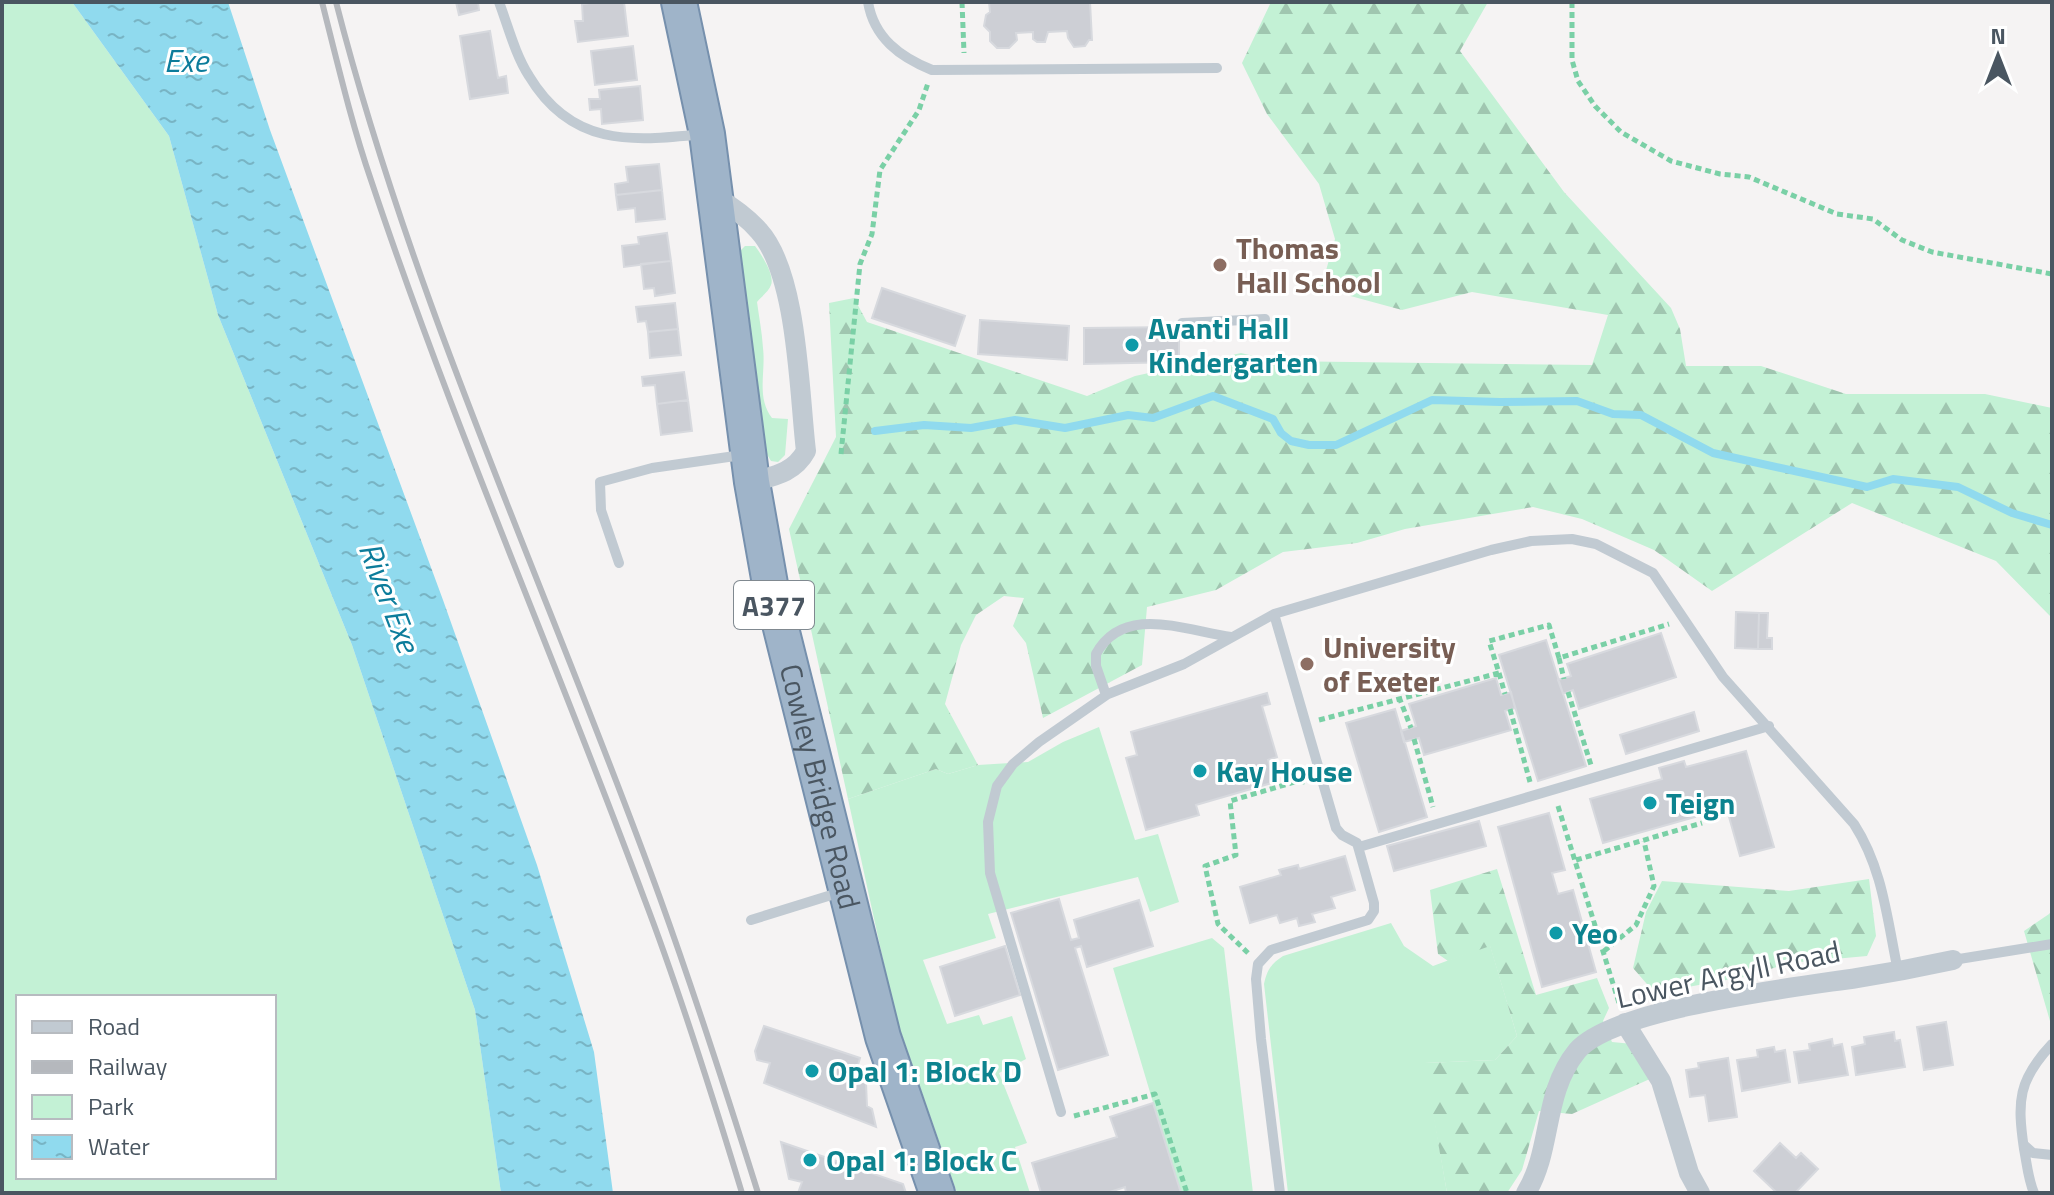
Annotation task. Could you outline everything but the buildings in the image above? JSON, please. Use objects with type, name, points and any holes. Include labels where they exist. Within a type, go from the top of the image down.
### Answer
[{"type":"highway","name":"Cowley Bridge Road","points":[[679,2],[707,134],[750,468],[770,584],[883,1037],[937,1193]]},
{"type":"street","points":[[716,197],[732,206],[761,233],[777,261],[789,296],[806,451],[800,462],[787,472],[750,468]]},
{"type":"street","name":"Lower Argyll Road","points":[[1526,1193],[1535,1178],[1555,1089],[1579,1048],[1600,1032],[1625,1023],[1742,995],[1953,960]]},
{"type":"street","points":[[1625,1023],[1661,1081],[1689,1173],[1700,1193]]},
{"type":"lane","points":[[499,2],[527,75],[552,108],[576,125],[612,138],[661,139],[707,134]]},
{"type":"lane","points":[[868,2],[870,13],[886,41],[904,59],[932,70],[1217,68]]},
{"type":"lane","points":[[1182,323],[1265,319]]},
{"type":"lane","points":[[619,563],[601,510],[600,482],[652,468],[750,468]]},
{"type":"lane","points":[[1061,1112],[995,894],[987,841],[988,822],[997,786],[1013,764],[1108,694],[1184,664],[1274,614],[1531,541],[1572,539],[1608,549],[1653,573],[1723,677],[1854,824],[1866,843],[1878,871],[1898,971]]},
{"type":"lane","points":[[1274,614],[1336,828],[1357,843],[1374,903],[1368,920],[1271,950],[1258,964],[1256,979],[1261,1039],[1280,1193]]},
{"type":"lane","points":[[1108,694],[1099,680],[1096,654],[1109,635],[1121,629],[1151,624],[1186,627],[1206,634],[1231,637]]},
{"type":"lane","points":[[1359,847],[1769,726]]},
{"type":"lane","points":[[751,920],[846,890]]},
{"type":"lane","points":[[1953,960],[2052,944]]},
{"type":"lane","points":[[2034,1193],[2029,1183],[2020,1104],[2033,1063],[2052,1044]]},
{"type":"lane","points":[[2024,1145],[2033,1153],[2052,1155]]},
{"type":"path","points":[[962,2],[965,68]]},
{"type":"path","points":[[1572,2],[1572,60],[1578,81],[1595,106],[1621,132],[1671,161],[1720,174],[1749,177],[1837,214],[1873,219],[1902,240],[1932,252],[2052,274]]},
{"type":"path","points":[[841,454],[860,264],[872,234],[880,170],[919,110],[932,70]]},
{"type":"path","points":[[1559,658],[1686,619]]},
{"type":"path","points":[[1505,694],[1489,641],[1549,625],[1564,679]]},
{"type":"path","points":[[1307,723],[1499,673]]},
{"type":"path","points":[[1568,692],[1593,771]]},
{"type":"path","points":[[1399,697],[1411,728]]},
{"type":"path","points":[[1510,709],[1527,770]]},
{"type":"path","points":[[1414,739],[1437,823]]},
{"type":"path","points":[[1258,964],[1218,924],[1205,866],[1236,855],[1230,801],[1298,781]]},
{"type":"path","points":[[1552,788],[1625,1023]]},
{"type":"path","points":[[1576,860],[1702,823]]},
{"type":"path","points":[[1604,951],[1636,925],[1654,886],[1644,841]]},
{"type":"path","points":[[1061,1112],[1065,1118],[1155,1094],[1187,1193]]},
{"type":"green space","points":[[2,2],[72,2],[169,136],[218,315],[352,645],[475,1010],[501,1193],[2,1193]]},
{"type":"green space","points":[[1271,2],[1488,2],[1460,51],[1564,192],[1671,308],[1680,329],[1686,366],[1761,366],[1846,394],[1985,394],[2052,408],[2052,618],[1996,561],[1852,503],[1712,591],[1654,550],[1582,519],[1533,507],[1405,529],[1357,543],[1283,552],[1216,590],[1147,607],[1142,665],[1043,718],[1026,643],[1013,626],[1024,598],[1004,596],[976,615],[961,645],[945,704],[978,765],[948,774],[936,769],[848,799],[789,529],[836,437],[829,303],[854,298],[867,322],[1087,396],[1135,376],[1241,353],[1274,361],[1592,365],[1608,315],[1472,292],[1402,310],[1321,288],[1335,239],[1319,184],[1267,114],[1242,63]]},
{"type":"green space","points":[[745,246],[755,246],[767,265],[772,281],[757,302],[764,357],[764,402],[772,418],[788,419],[785,455],[778,462],[771,461],[765,451],[740,251]]},
{"type":"green space","points":[[1099,727],[1135,840],[1158,834],[1179,902],[1150,912],[1138,877],[988,914],[996,938],[923,960],[947,1024],[979,1015],[983,1025],[1012,1016],[1026,1059],[999,1073],[1027,1143],[1015,1147],[1030,1193],[957,1193],[895,1015],[848,799],[936,769],[948,774],[978,765],[1028,762],[1063,742]]},
{"type":"green space","points":[[1497,869],[1536,995],[1597,978],[1609,1008],[1603,1021],[1612,1042],[1633,1044],[1652,1078],[1572,1114],[1539,1111],[1522,1170],[1507,1193],[1447,1193],[1424,1063],[1495,1060],[1517,1036],[1490,946],[1448,961],[1438,954],[1430,890]]},
{"type":"green space","points":[[1869,879],[1876,936],[1867,956],[1790,963],[1748,976],[1653,991],[1633,968],[1646,912],[1662,881],[1789,891]]},
{"type":"green space","points":[[2052,912],[2052,1028],[2024,931]]},
{"type":"green space","points":[[1391,923],[1404,946],[1433,966],[1490,945],[1517,1036],[1495,1060],[1425,1063],[1447,1193],[1288,1193],[1264,984],[1267,975],[1283,956]]},
{"type":"green space","points":[[1212,938],[1224,948],[1253,1193],[1180,1193],[1113,968]]},
{"type":"water","name":"Exe","points":[[72,2],[228,2],[270,130],[537,865],[594,1052],[613,1193],[501,1193],[475,1010],[352,645],[218,315],[169,136]]},
{"type":"waterway","points":[[875,431],[924,425],[971,428],[1015,420],[1065,428],[1128,415],[1153,418],[1213,396],[1273,419],[1281,433],[1291,441],[1336,445],[1432,400],[1577,401],[1613,414],[1641,415],[1713,453],[1867,487],[1893,479],[1958,487],[2012,513],[2052,525]]},
{"type":"railway","points":[[322,2],[357,136],[402,271],[658,934],[742,1193]]},
{"type":"railway","points":[[336,2],[368,117],[405,230],[487,453],[660,898],[758,1193]]},
{"type":"place","name":"Thomas Hall School","points":[[1220,265]]},
{"type":"place","name":"Avanti Hall Kindergarten","points":[[1132,345]]},
{"type":"place","name":"University of Exeter","points":[[1307,664]]},
{"type":"place","name":"Kay House","points":[[1200,771]]},
{"type":"place","name":"Teign","points":[[1650,803]]},
{"type":"place","name":"Yeo","points":[[1556,933]]},
{"type":"place","name":"Opal 1: Block D","points":[[812,1071]]},
{"type":"place","name":"Opal 1: Block C","points":[[810,1160]]},
{"type":"water label","name":"River Exe","points":[[390,597]]}]
